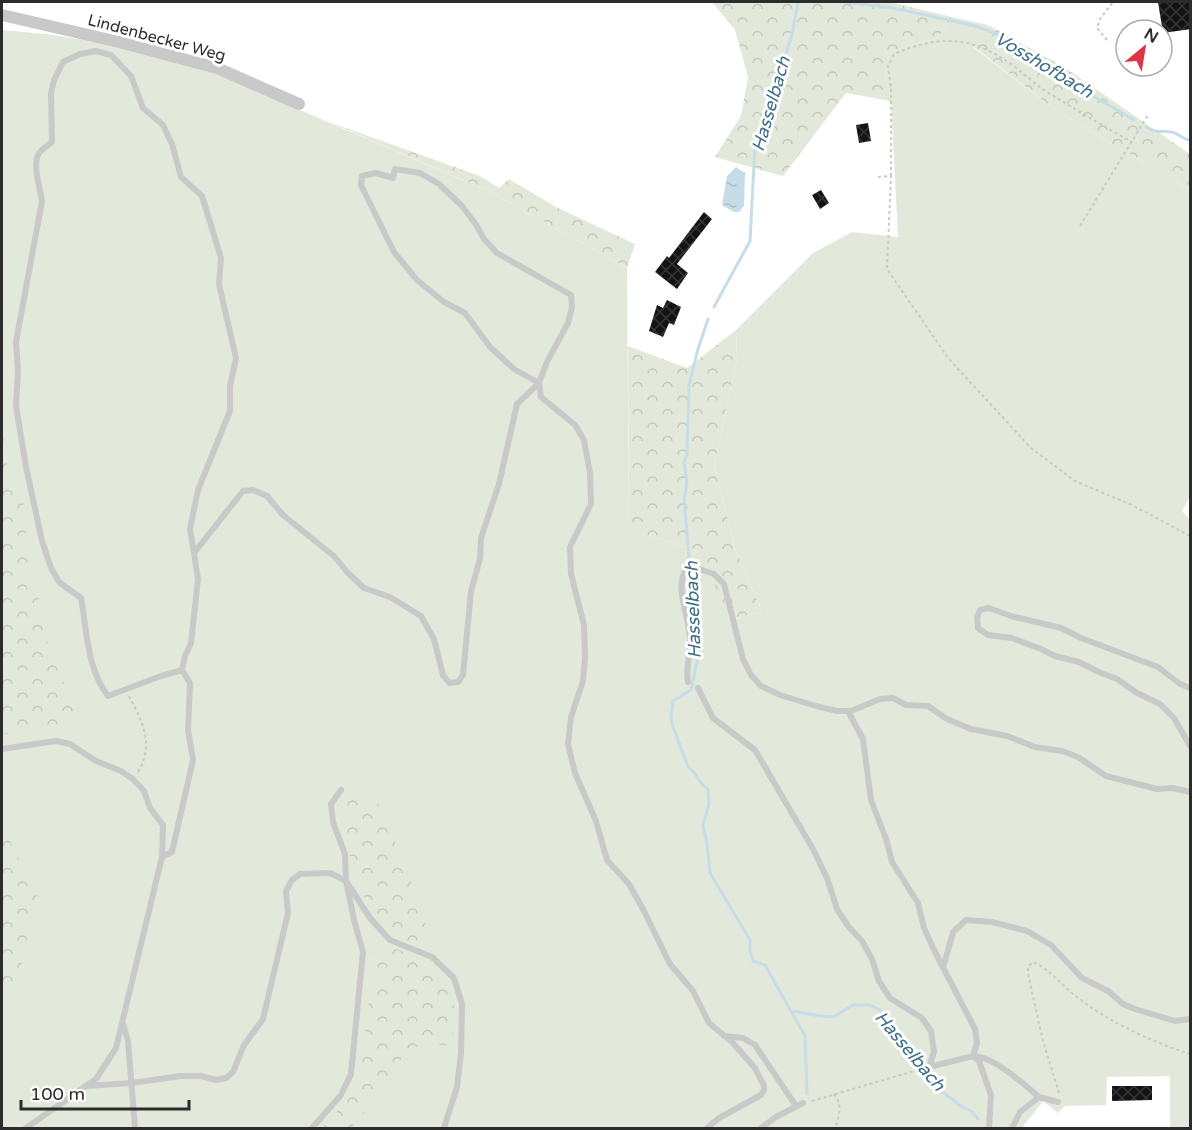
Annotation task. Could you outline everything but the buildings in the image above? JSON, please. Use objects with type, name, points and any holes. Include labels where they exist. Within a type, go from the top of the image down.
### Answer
[{"type":"street","name":"Lindenbecker Weg","points":[[2,15],[217,68],[299,104]]},
{"type":"lane","points":[[162,857],[172,852],[193,760],[188,730],[190,683],[182,670],[191,643],[198,579],[190,528],[198,490],[230,411],[230,386],[236,358],[219,284],[221,258],[202,196],[181,177],[172,144],[163,125],[144,108],[132,76],[111,55],[96,51],[80,54],[63,62],[54,80],[50,116],[52,142],[39,153],[35,167],[40,181],[42,201],[16,342],[18,370],[16,406],[42,541],[51,568],[59,582],[81,598],[91,657],[99,684],[108,696],[182,670]]},
{"type":"lane","points":[[539,383],[514,369],[490,347],[465,313],[444,302],[417,280],[394,252],[361,185],[362,176],[376,173],[393,177],[395,169],[420,173],[439,184],[462,206],[484,239],[497,253],[571,295],[572,307],[568,323],[546,362],[539,383],[541,397],[575,425],[584,440],[590,473],[591,504],[570,547],[571,574],[584,625],[585,658],[583,681],[571,717],[568,744],[575,773],[596,822],[607,860],[628,884],[644,910],[670,964],[693,991],[709,1023],[741,1051],[755,1068],[764,1090],[761,1095],[719,1118],[707,1128]]},
{"type":"lane","points":[[194,553],[243,491],[253,490],[267,496],[283,515],[335,557],[364,588],[390,597],[421,616],[434,639],[443,675],[449,683],[458,682],[463,675],[471,591],[480,559],[481,538],[499,484],[517,404],[539,383]]},
{"type":"lane","points":[[687,568],[681,582],[690,639],[686,674],[688,682]]},
{"type":"lane","points":[[699,568],[714,574],[724,584],[743,659],[751,675],[761,686],[780,695],[837,711],[851,711],[880,699],[893,698],[906,705],[928,706],[947,720],[971,729],[1007,736],[1035,747],[1062,751],[1078,757],[1106,776],[1157,789],[1173,788],[1191,792]]},
{"type":"lane","points":[[1191,688],[1180,684],[1158,667],[1081,638],[1061,628],[1011,616],[989,608],[980,610],[977,618],[978,628],[988,635],[1012,638],[1055,656],[1079,662],[1101,674],[1117,679],[1137,693],[1160,704],[1174,718],[1191,746]]},
{"type":"lane","points":[[698,688],[713,718],[755,750],[813,849],[827,878],[837,909],[862,941],[872,959],[879,981],[890,998],[922,1018],[931,1031],[934,1052],[929,1067],[980,1056],[1020,1080],[1039,1097],[1058,1102]]},
{"type":"lane","points":[[851,711],[850,716],[863,739],[871,800],[892,862],[918,903],[924,928],[975,1029],[977,1043],[973,1056]]},
{"type":"lane","points":[[2,749],[56,741],[70,744],[96,761],[121,771],[133,779],[144,790],[150,808],[163,825],[162,857],[116,1048],[96,1079],[26,1128]]},
{"type":"lane","points":[[312,1128],[340,1095],[351,1074],[363,952],[346,881],[345,854],[333,822],[331,804],[340,790]]},
{"type":"lane","points":[[86,1086],[132,1083],[180,1076],[201,1076],[216,1080],[226,1078],[233,1072],[244,1045],[263,1018],[284,938],[288,914],[286,891],[292,880],[300,874],[330,873],[346,881],[370,918],[390,940],[432,957],[454,978],[462,1004],[461,1053],[457,1087],[444,1128]]},
{"type":"lane","points":[[943,969],[953,932],[966,920],[992,922],[1027,931],[1051,945],[1082,978],[1108,991],[1129,1007],[1175,1021],[1191,1019]]},
{"type":"lane","points":[[123,1023],[128,1041],[135,1128]]},
{"type":"lane","points":[[724,1035],[743,1038],[755,1045],[800,1105],[776,1117],[761,1128]]},
{"type":"lane","points":[[973,1056],[979,1061],[992,1095],[989,1128]]},
{"type":"lane","points":[[1012,1128],[1020,1112],[1039,1097]]},
{"type":"path","points":[[1107,40],[1097,28],[1113,2]]},
{"type":"path","points":[[1131,142],[1043,89],[1013,66],[988,51],[968,43],[945,40],[894,54],[888,66],[891,88],[891,176],[887,269],[948,358],[1030,448],[1075,481],[1132,505],[1191,536]]},
{"type":"path","points":[[1080,226],[1148,115]]},
{"type":"path","points":[[878,177],[891,176]]},
{"type":"path","points":[[126,690],[142,722],[147,746],[141,767],[133,779]]},
{"type":"path","points":[[1058,1102],[1059,1091],[1043,1041],[1028,974],[1028,966],[1033,962],[1042,966],[1078,998],[1104,1015],[1128,1028],[1191,1054]]},
{"type":"path","points":[[800,1105],[917,1070]]},
{"type":"path","points":[[834,1094],[839,1100],[839,1116],[835,1128]]},
{"type":"green space","points":[[712,2],[890,2],[952,17],[938,38],[890,51],[885,74],[891,101],[846,93],[783,176],[715,157],[741,116],[748,77],[735,30]]},
{"type":"green space","points":[[952,17],[988,25],[973,47],[1054,109],[1190,190],[1190,497],[1182,511],[1190,519],[1190,1128],[1170,1128],[1170,1076],[1107,1077],[1106,1105],[1065,1106],[1058,1113],[1043,1101],[1022,1128],[2,1128],[2,30],[104,43],[207,70],[493,193],[627,268],[629,529],[698,551],[732,620],[762,611],[736,551],[714,466],[737,359],[736,330],[813,253],[852,232],[898,237],[891,101],[885,74],[890,51],[938,38]]},
{"type":"green space","points":[[988,25],[1064,67],[1190,154],[1190,190],[1054,109],[973,46]]},
{"type":"green space","points":[[329,122],[480,176],[499,188],[509,179],[556,207],[635,244],[627,268],[493,193]]},
{"type":"green space","points":[[736,330],[737,359],[714,466],[736,551],[762,611],[731,620],[698,551],[629,529],[628,346],[687,368]]},
{"type":"green space","points":[[2,426],[6,462],[23,502],[30,572],[41,606],[49,647],[82,718],[2,735]]},
{"type":"green space","points":[[352,794],[368,794],[382,808],[408,876],[420,898],[430,946],[411,943],[385,927],[352,876],[343,805]]},
{"type":"green space","points":[[2,825],[37,897],[18,979],[2,989]]},
{"type":"green space","points":[[379,943],[405,952],[427,964],[444,981],[450,992],[455,1011],[452,1036],[448,1046],[424,1043],[404,1053],[389,1084],[351,1128],[322,1128],[351,1096],[362,1062],[368,1006],[375,980],[372,949]]},
{"type":"water","points":[[736,167],[745,173],[744,206],[739,212],[734,212],[722,205],[727,176]]},
{"type":"waterway","name":"Hasselbach","points":[[714,307],[750,241],[755,146],[792,35],[798,2]]},
{"type":"waterway","name":"Vosshofbach","points":[[844,2],[893,8],[975,26],[997,34],[1051,71],[1134,120]]},
{"type":"waterway","name":"Vosshofbach","points":[[1146,127],[1156,131],[1174,133],[1190,140]]},
{"type":"waterway","name":"Hasselbach","points":[[708,319],[689,385],[687,454],[684,463],[687,483],[684,499],[699,652],[691,690],[673,701],[672,724],[688,767],[708,789],[709,804],[703,826],[710,873],[750,940],[753,961],[765,965],[805,1036],[807,1094]]},
{"type":"waterway","name":"Hasselbach","points":[[792,1011],[826,1017],[835,1016],[853,1005],[870,1005],[880,1010],[899,1042],[917,1058],[940,1090],[971,1111],[978,1119]]}]
